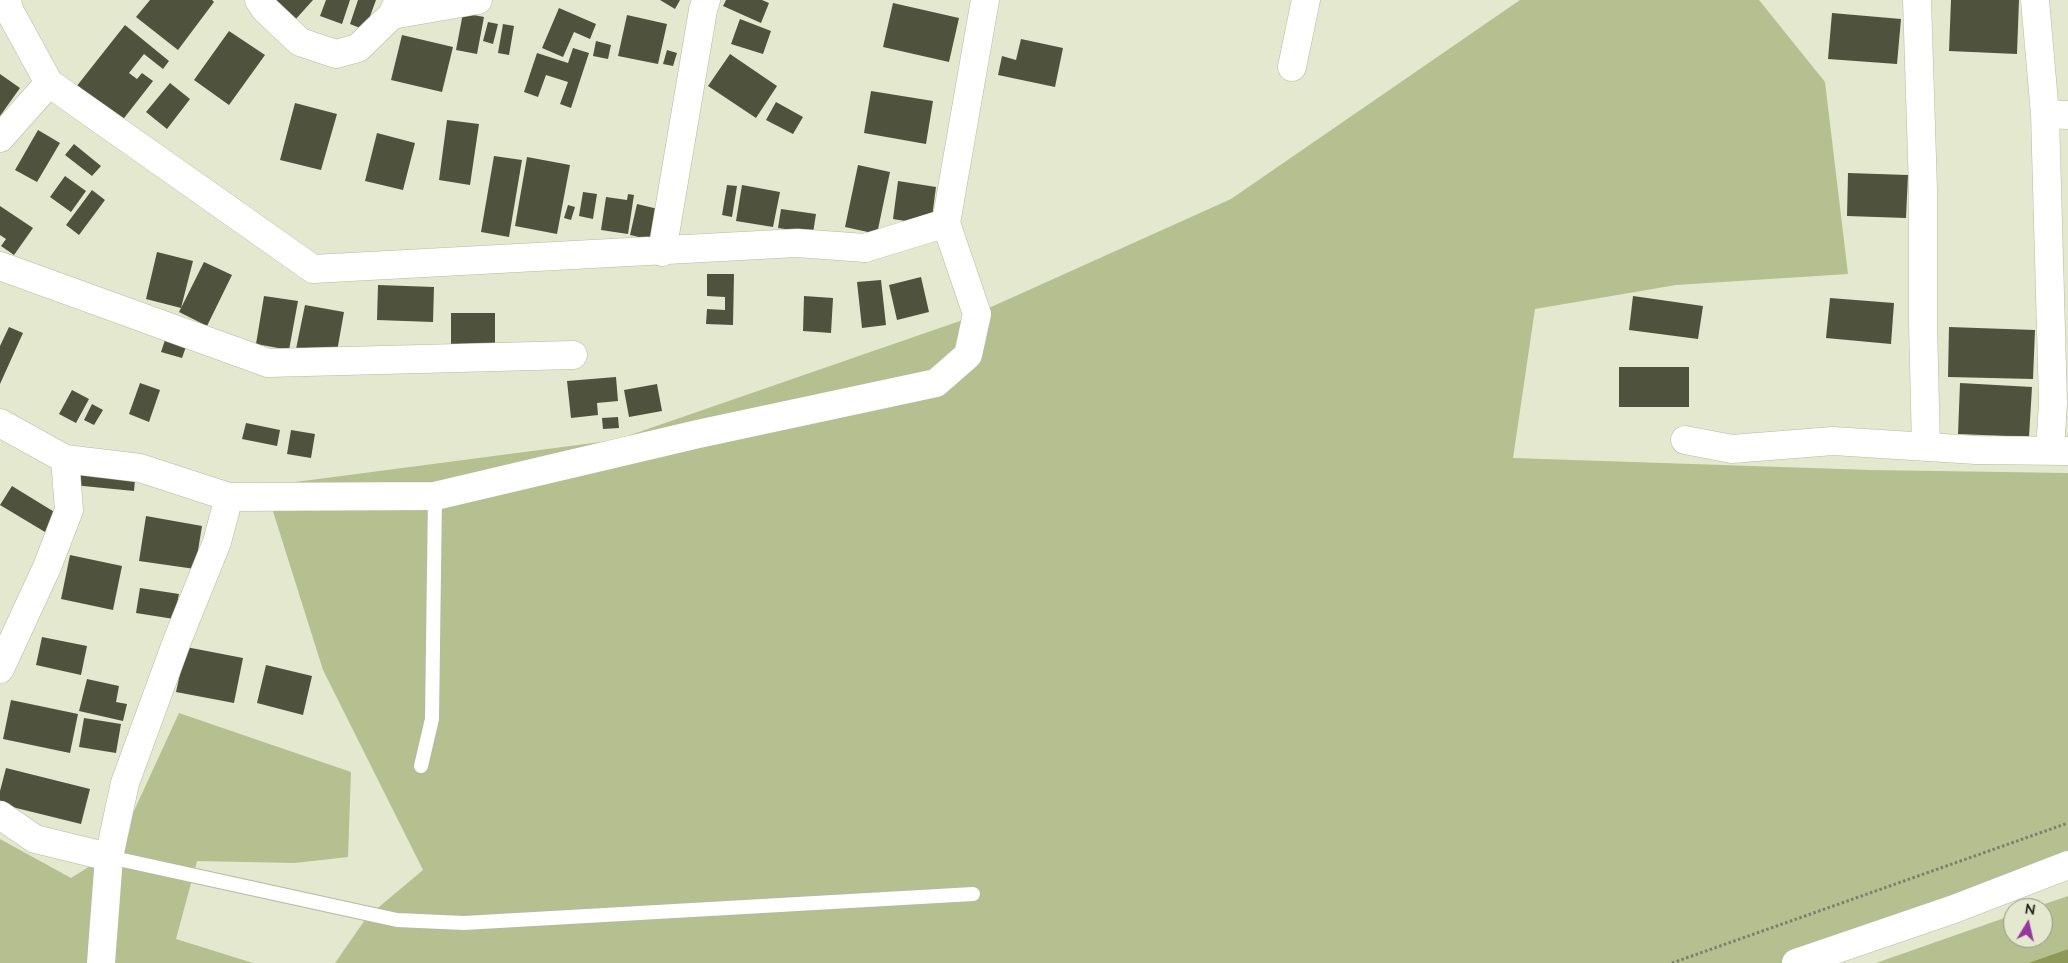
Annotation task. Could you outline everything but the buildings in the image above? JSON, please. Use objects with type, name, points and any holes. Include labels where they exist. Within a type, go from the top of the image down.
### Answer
[{"type":"street","points":[[8,0],[9,10],[49,83],[313,269],[662,252],[797,243],[866,248],[946,223]]},
{"type":"street","points":[[259,0],[300,42],[336,54],[358,48],[396,8],[478,0]]},
{"type":"street","points":[[662,252],[706,0]]},
{"type":"street","points":[[0,423],[65,459],[140,468],[228,497],[435,496],[698,434],[936,383],[968,355],[977,314],[946,223],[985,0]]},
{"type":"street","points":[[1292,67],[1306,0]]},
{"type":"street","points":[[1917,0],[1923,189],[1923,324],[1926,447]]},
{"type":"street","points":[[1685,440],[1732,449],[1833,441],[1976,450],[2059,451],[2053,403],[2056,115],[2035,0]]},
{"type":"street","points":[[0,138],[49,83]]},
{"type":"street","points":[[0,266],[268,363],[573,355]]},
{"type":"street","points":[[0,669],[47,567],[69,510],[65,459]]},
{"type":"street","points":[[100,963],[109,857],[125,783],[177,641],[217,542],[228,497]]},
{"type":"street","points":[[0,815],[35,839],[109,857]]},
{"type":"street","points":[[1796,963],[1954,909],[2068,865]]},
{"type":"lane","points":[[421,766],[432,719],[435,496]]},
{"type":"lane","points":[[109,857],[397,920],[464,923],[973,894]]},
{"type":"path","points":[[1672,963],[2068,823]]},
{"type":"shaded area","points":[[1520,0],[1759,0],[1825,82],[1848,274],[1676,285],[1535,309],[1513,458],[1871,470],[2068,473],[2068,873],[1834,963],[335,963],[367,917],[423,870],[323,670],[265,486],[616,440],[960,321],[1231,199]]},
{"type":"shaded area","points":[[179,713],[351,772],[348,857],[295,863],[197,861],[176,939],[253,963],[0,963],[0,839],[71,878],[116,850]]},
{"type":"shaded area","points":[[2068,896],[2068,949],[2028,963],[1876,963],[2003,919],[2003,948],[2053,948],[2053,901]]},
{"type":"shaded area","points":[[2068,949],[2068,963],[2028,963]]}]
